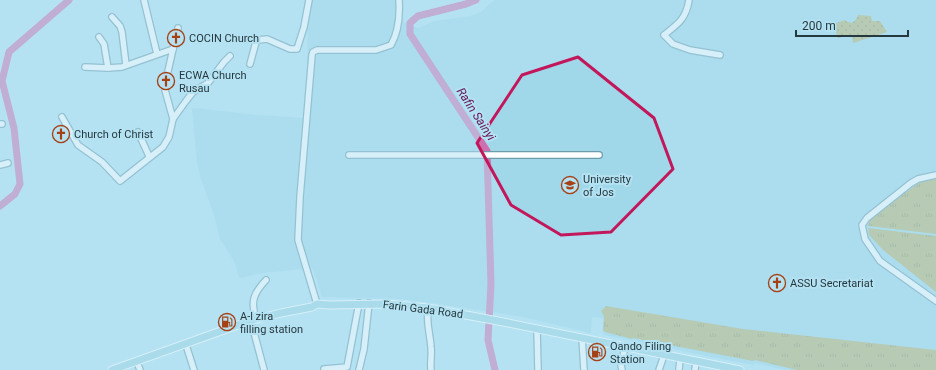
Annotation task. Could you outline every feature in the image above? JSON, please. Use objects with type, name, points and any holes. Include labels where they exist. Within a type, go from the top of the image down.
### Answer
[{"type":"main road","name":"Farin Gada Road","points":[[112,370],[127,368],[137,362],[253,320],[312,307],[317,304],[329,305],[369,303],[399,304],[479,317],[740,370]]},
{"type":"street","points":[[144,0],[157,54]]},
{"type":"street","points":[[250,64],[256,42],[258,40],[267,39],[290,49],[297,49],[304,27],[309,0]]},
{"type":"street","points":[[317,304],[298,240],[300,197],[312,55],[313,52],[318,50],[376,50],[391,45],[396,37],[400,15],[399,0]]},
{"type":"street","points":[[689,0],[686,14],[680,23],[664,36],[673,44],[690,50],[720,56]]},
{"type":"street","points":[[112,17],[120,26],[122,32],[126,66]]},
{"type":"street","points":[[173,119],[165,90],[173,49],[178,35],[178,28]]},
{"type":"street","points":[[99,37],[104,44],[108,68]]},
{"type":"street","points":[[85,67],[116,68],[126,66],[173,49]]},
{"type":"street","points":[[62,117],[78,145],[102,162],[120,181],[149,156],[163,147],[169,137],[173,119],[193,92],[208,83],[230,56]]},
{"type":"street","points":[[138,132],[149,156]]},
{"type":"street","points":[[349,155],[599,155]]},
{"type":"street","points":[[0,165],[8,163]]},
{"type":"street","points":[[936,176],[918,179],[911,183],[867,218],[862,225],[865,239],[880,260],[936,300]]},
{"type":"street","points":[[264,370],[252,310],[253,299],[266,280]]},
{"type":"street","points":[[324,369],[347,367],[359,303]]},
{"type":"street","points":[[359,370],[364,349],[369,303]]},
{"type":"street","points":[[428,308],[428,329],[432,350],[431,369]]},
{"type":"street","points":[[537,329],[538,370]]},
{"type":"street","points":[[582,338],[584,370]]},
{"type":"street","points":[[186,345],[194,370]]},
{"type":"street","points":[[622,370],[621,365],[625,347]]},
{"type":"street","points":[[659,370],[664,355]]},
{"type":"street","points":[[679,370],[680,358]]},
{"type":"street","points":[[695,370],[696,361]]},
{"type":"street","points":[[137,362],[140,370]]},
{"type":"highlighted area","points":[[578,57],[654,118],[673,169],[611,232],[561,235],[511,205],[477,143],[522,75]]},
{"type":"shaded area","name":"University of Jos","points":[[310,0],[396,0],[398,17],[401,21],[418,28],[434,21],[470,16],[481,12],[494,0],[936,0],[936,370],[785,370],[755,363],[754,365],[726,360],[605,335],[603,333],[603,318],[592,317],[591,333],[518,316],[431,303],[400,299],[322,297],[313,269],[311,268],[256,274],[242,278],[239,277],[234,261],[220,239],[214,215],[201,179],[197,163],[192,109],[304,118],[307,90],[308,7]]},
{"type":"green space","points":[[858,15],[871,16],[872,21],[880,21],[887,32],[853,43],[852,37],[849,36],[838,38],[836,33],[836,23],[845,20],[851,23],[856,20]]},
{"type":"green space","points":[[936,177],[936,234],[868,226],[870,219],[874,215],[923,180]]},
{"type":"green space","points":[[868,228],[936,236],[936,292],[883,250],[869,235]]},
{"type":"green space","points":[[606,306],[743,329],[936,350],[936,370],[797,370],[755,360],[753,361],[632,339],[605,332],[603,330],[604,316],[601,311]]},
{"type":"waterway","points":[[0,206],[15,194],[20,184],[14,128],[2,81],[9,52],[69,0]]},
{"type":"waterway","name":"Rafin Sainyi","points":[[476,0],[418,16],[410,23],[410,34],[487,151],[491,284],[488,340],[495,370]]},
{"type":"place","name":"COCIN Church","points":[[176,38]]},
{"type":"place","name":"ECWA Church Rusau","points":[[166,81]]},
{"type":"place","name":"Church of Christ","points":[[61,134]]},
{"type":"place","name":"University of Jos","points":[[570,185]]},
{"type":"place","name":"ASSU Secretariat","points":[[777,283]]},
{"type":"place","name":"A-l zira filling station","points":[[227,322]]},
{"type":"place","name":"Oando Filing Station","points":[[597,352]]}]
